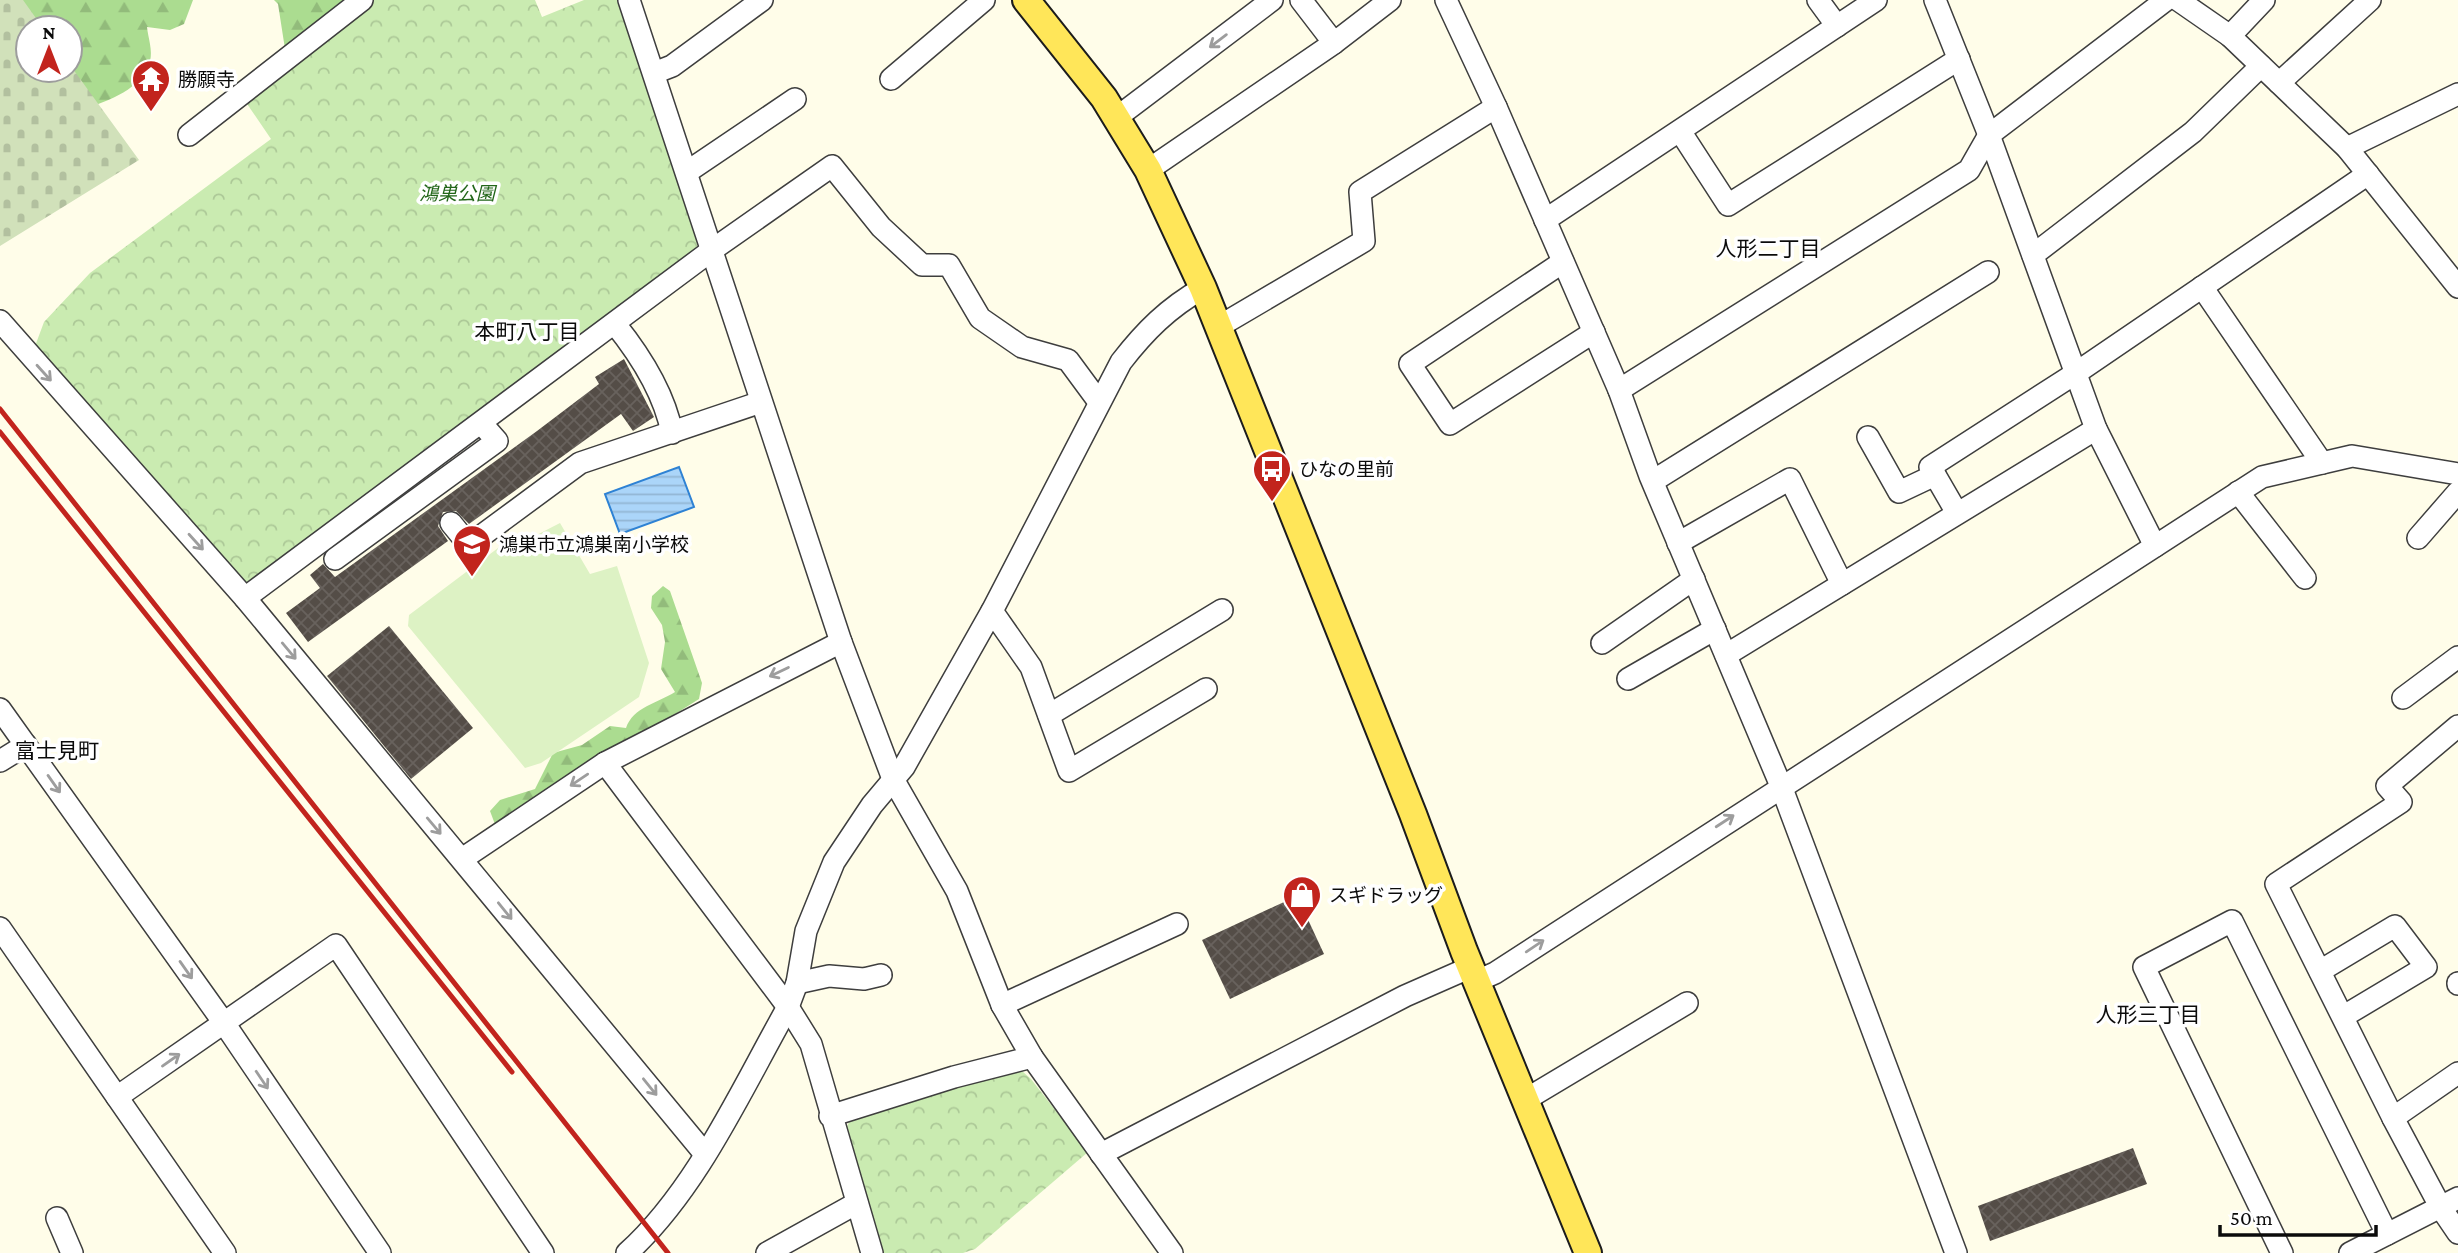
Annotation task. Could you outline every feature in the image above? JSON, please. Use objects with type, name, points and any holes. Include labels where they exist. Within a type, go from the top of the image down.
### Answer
[{"type":"main road","points":[[1026,0],[1104,98],[1148,170],[1203,288],[1474,974],[1588,1253]]},
{"type":"street","points":[[189,135],[362,0]]},
{"type":"street","points":[[629,0],[841,642],[893,779],[957,891],[1002,1005],[1032,1057],[1172,1253]]},
{"type":"street","points":[[646,0],[650,63]]},
{"type":"street","points":[[650,63],[671,66],[761,0]]},
{"type":"street","points":[[891,79],[984,0]]},
{"type":"street","points":[[1116,118],[1272,0]]},
{"type":"street","points":[[1301,0],[1334,43]]},
{"type":"street","points":[[1148,170],[1334,43],[1390,0]]},
{"type":"street","points":[[1446,0],[1496,107],[1619,390],[1678,543],[1781,786],[1928,1162],[1956,1253]]},
{"type":"street","points":[[1818,0],[1836,26]]},
{"type":"street","points":[[1545,220],[1876,0]]},
{"type":"street","points":[[1935,0],[1989,135],[2096,429],[2155,546]]},
{"type":"street","points":[[1619,390],[1969,170],[1989,135],[2166,0]]},
{"type":"street","points":[[2178,0],[2230,36],[2347,148],[2458,287]]},
{"type":"street","points":[[2230,36],[2264,0]]},
{"type":"street","points":[[2279,83],[2370,0]]},
{"type":"street","points":[[1680,131],[1728,205],[1959,59]]},
{"type":"street","points":[[2033,255],[2193,132],[2261,66]]},
{"type":"street","points":[[2347,148],[2458,94]]},
{"type":"street","points":[[687,172],[795,99]]},
{"type":"street","points":[[1218,327],[1364,241],[1360,192],[1496,107]]},
{"type":"street","points":[[245,598],[712,250],[832,166],[881,227],[922,265],[949,265],[981,318],[1022,348],[1068,360],[1099,402]]},
{"type":"street","points":[[1957,513],[1930,467],[2076,373],[2368,174]]},
{"type":"street","points":[[1563,262],[1410,364],[1450,424],[1594,332]]},
{"type":"street","points":[[1653,481],[1988,272]]},
{"type":"street","points":[[2202,287],[2322,463]]},
{"type":"street","points":[[627,1253],[651,1231],[705,1154],[788,1007],[797,983],[806,931],[834,862],[904,767],[992,611],[1121,362],[1149,327],[1173,305],[1203,288]]},
{"type":"street","points":[[0,320],[245,598],[705,1154]]},
{"type":"street","points":[[615,324],[638,352],[668,413],[672,433]]},
{"type":"street","points":[[451,523],[469,545],[580,463],[761,402]]},
{"type":"street","points":[[335,559],[497,440],[482,424]]},
{"type":"street","points":[[1726,655],[2096,429]]},
{"type":"street","points":[[1868,437],[1899,492],[1935,475]]},
{"type":"street","points":[[1101,1154],[1405,996],[1474,974],[1495,973],[2262,477],[2352,457],[2458,474]]},
{"type":"street","points":[[1678,543],[1790,479],[1842,584]]},
{"type":"street","points":[[2238,492],[2305,578]]},
{"type":"street","points":[[2418,538],[2458,492]]},
{"type":"street","points":[[1602,643],[1694,579]]},
{"type":"street","points":[[1049,715],[1222,610]]},
{"type":"street","points":[[992,611],[1031,667],[1069,771],[1206,689]]},
{"type":"street","points":[[1628,679],[1715,629]]},
{"type":"street","points":[[462,859],[605,763],[841,642]]},
{"type":"street","points":[[2403,698],[2458,657]]},
{"type":"street","points":[[0,709],[224,1023],[380,1253]]},
{"type":"street","points":[[2458,726],[2387,786],[2401,802],[2276,884],[2393,1118],[2449,1203],[2458,1233]]},
{"type":"street","points":[[0,761],[26,745]]},
{"type":"street","points":[[605,763],[788,1007],[811,1044],[872,1253]]},
{"type":"street","points":[[2282,1253],[2144,967],[2232,921],[2387,1234]]},
{"type":"street","points":[[1002,1005],[1177,924]]},
{"type":"street","points":[[2320,971],[2395,926],[2426,967],[2344,1016]]},
{"type":"street","points":[[0,928],[225,1253]]},
{"type":"street","points":[[117,1097],[336,945],[543,1253]]},
{"type":"street","points":[[797,983],[829,976],[864,979],[881,975]]},
{"type":"street","points":[[1525,1100],[1687,1003]]},
{"type":"street","points":[[830,1116],[954,1077],[1032,1057]]},
{"type":"street","points":[[2393,1118],[2458,1073]]},
{"type":"street","points":[[767,1253],[857,1203]]},
{"type":"street","points":[[2350,1253],[2449,1203]]},
{"type":"street","points":[[57,1218],[72,1253]]},
{"type":"green space","points":[[0,0],[23,0],[33,14],[14,14],[14,84],[84,84],[139,160],[0,246]]},
{"type":"green space","points":[[8,0],[193,0],[184,24],[170,30],[147,27],[151,48],[150,61],[146,71],[132,87],[84,109],[75,84],[84,84],[84,14],[18,14]]},
{"type":"green space","points":[[274,0],[349,0],[285,49],[278,4]]},
{"type":"green space","name":"鴻巣公園","points":[[371,0],[535,0],[542,17],[584,0],[618,0],[642,60],[701,241],[684,263],[246,593],[31,357],[44,322],[90,273],[271,139],[243,98]]},
{"type":"green space","points":[[560,523],[590,574],[617,566],[649,663],[639,697],[541,763],[525,768],[408,626],[409,615],[514,536],[523,542]]},
{"type":"green space","points":[[663,586],[670,591],[702,683],[699,699],[496,827],[490,811],[500,800],[535,789],[553,753],[582,745],[610,726],[626,728],[640,710],[675,692],[661,669],[665,642],[662,625],[651,608],[652,596]]},
{"type":"green space","points":[[1022,1071],[1088,1152],[975,1249],[963,1253],[881,1253],[845,1131],[849,1122],[947,1090]]},
{"type":"water","points":[[679,467],[694,507],[620,534],[605,494]]},
{"type":"building","points":[[624,359],[654,417],[633,431],[621,414],[469,524],[456,511],[443,512],[438,526],[448,541],[308,642],[286,613],[320,588],[310,575],[323,564],[335,577],[537,431],[599,384],[595,377]]},
{"type":"building","points":[[389,626],[473,728],[411,779],[327,676]]},
{"type":"building","points":[[1297,896],[1324,954],[1230,999],[1202,940]]},
{"type":"building","points":[[2133,1148],[2147,1184],[1990,1241],[1978,1206]]},
{"type":"railway","points":[[0,409],[668,1253]]},
{"type":"railway","points":[[0,432],[512,1072]]},
{"type":"place","name":"勝願寺","points":[[151,113]]},
{"type":"place","name":"ひなの里前","points":[[1272,503]]},
{"type":"place","name":"鴻巣市立鴻巣南小学校","points":[[472,578]]},
{"type":"place","name":"スギドラッグ","points":[[1302,929]]},
{"type":"district","name":"人形二丁目","points":[[1768,249]]},
{"type":"district","name":"本町八丁目","points":[[527,332]]},
{"type":"district","name":"富士見町","points":[[57,751]]},
{"type":"district","name":"人形三丁目","points":[[2148,1015]]}]
